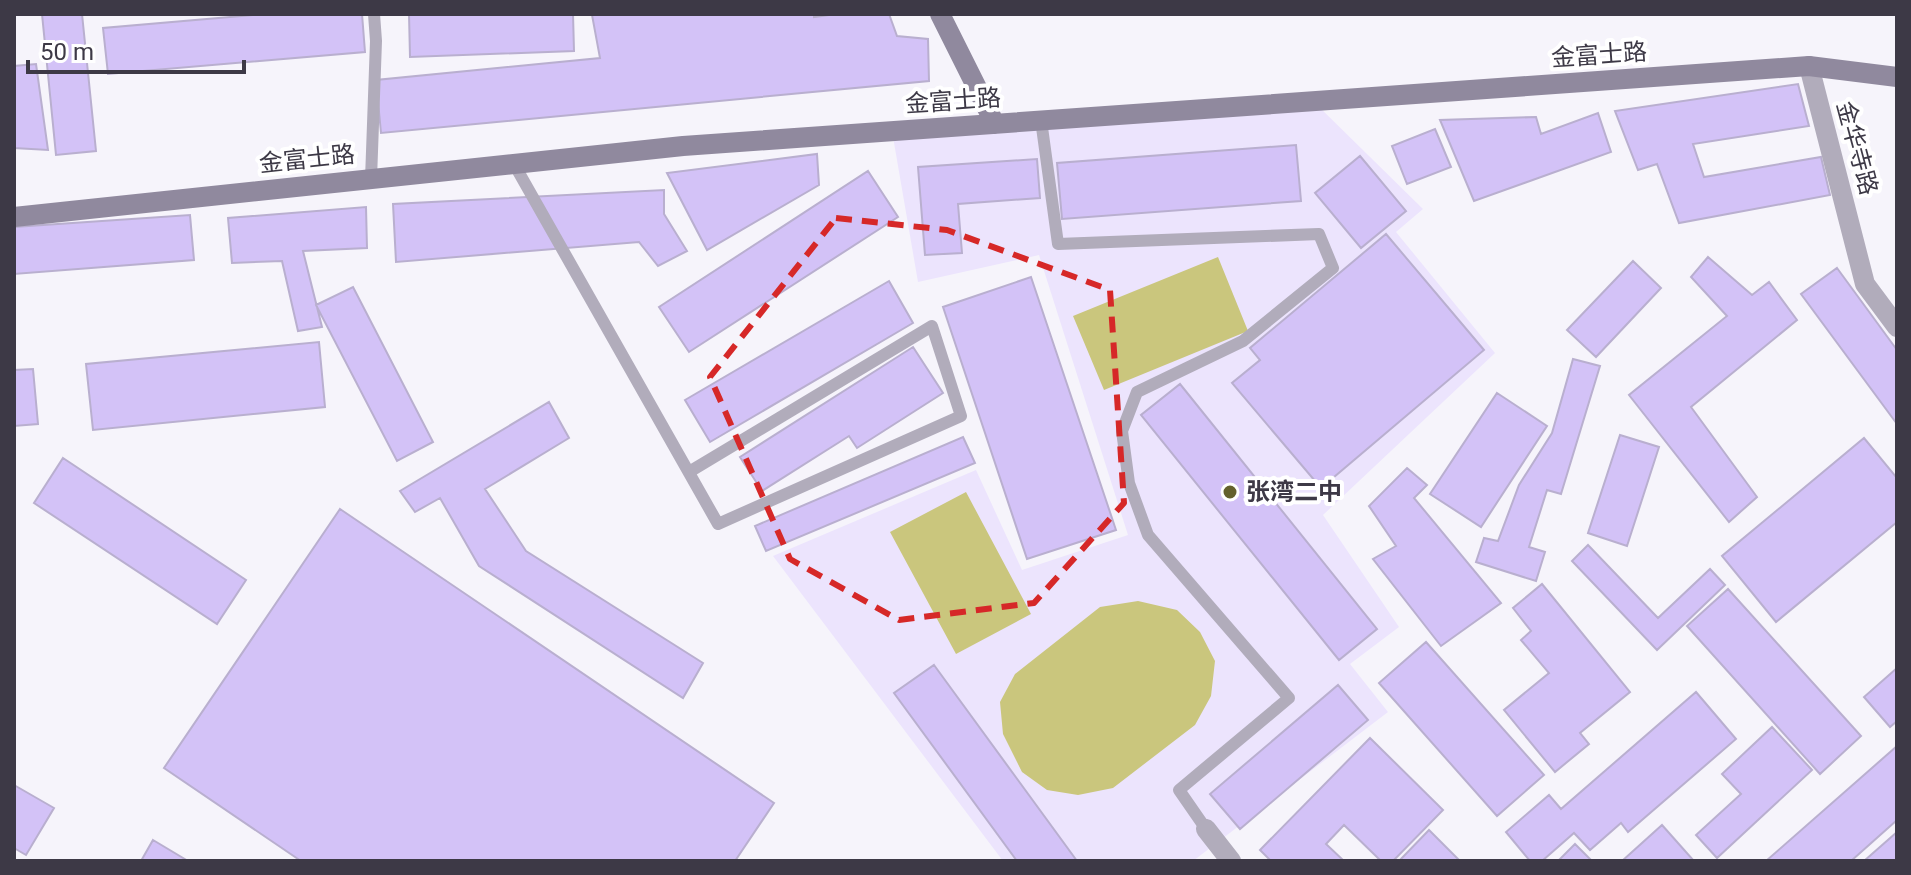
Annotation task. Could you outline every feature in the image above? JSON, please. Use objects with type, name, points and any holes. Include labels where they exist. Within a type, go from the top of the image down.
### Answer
[{"type":"street","points":[[940,14],[995,124]]},
{"type":"street","name":"金富士路","points":[[14,217],[683,146],[1809,66],[1897,77]]},
{"type":"street","name":"金华寺路","points":[[1809,66],[1865,284],[1897,327]]},
{"type":"street","points":[[1206,829],[1231,861]]},
{"type":"lane","points":[[371,179],[376,41],[374,14]]},
{"type":"lane","points":[[1041,120],[1058,244],[1319,234],[1333,268],[1243,341],[1137,392],[1122,431],[1129,483],[1148,535],[1289,698],[1179,790],[1206,829]]},
{"type":"lane","points":[[514,164],[718,524],[961,416],[932,326],[689,472]]},
{"type":"highlighted area","points":[[836,218],[947,230],[1110,290],[1124,503],[1034,603],[899,620],[790,559],[710,377]]},
{"type":"shaded area","name":"张湾二中","points":[[1313,101],[1423,209],[1396,232],[1495,353],[1323,515],[1399,627],[1350,664],[1388,712],[1193,861],[1003,861],[773,556],[976,470],[1022,570],[1128,535],[1039,255],[918,282],[892,131]]},
{"type":"shaded area","points":[[1218,257],[1248,331],[1104,390],[1073,316]]},
{"type":"shaded area","points":[[966,492],[1031,614],[956,654],[890,532]]},
{"type":"shaded area","points":[[1138,601],[1177,610],[1200,632],[1215,661],[1211,696],[1195,725],[1113,788],[1078,795],[1047,790],[1022,772],[1003,734],[1000,702],[1015,674],[1100,607]]},
{"type":"building","points":[[42,14],[82,14],[96,151],[56,155]]},
{"type":"building","points":[[264,14],[362,14],[365,52],[108,74],[103,28]]},
{"type":"building","points":[[409,14],[573,14],[574,51],[410,57]]},
{"type":"building","points":[[814,14],[814,17],[889,14],[897,36],[928,39],[929,81],[381,133],[376,80],[600,58],[592,15]]},
{"type":"building","points":[[36,64],[48,150],[14,148],[14,66]]},
{"type":"building","points":[[1798,84],[1809,126],[1693,144],[1704,177],[1821,157],[1830,195],[1679,223],[1657,164],[1638,170],[1615,111]]},
{"type":"building","points":[[1598,113],[1611,152],[1474,201],[1440,120],[1536,117],[1541,134]]},
{"type":"building","points":[[1435,129],[1451,167],[1407,184],[1392,146]]},
{"type":"building","points":[[1296,145],[1301,201],[1062,219],[1057,163]]},
{"type":"building","points":[[817,154],[819,185],[707,250],[667,173]]},
{"type":"building","points":[[1360,156],[1406,211],[1361,248],[1315,193]]},
{"type":"building","points":[[1037,159],[1040,198],[958,204],[962,253],[925,255],[918,167]]},
{"type":"building","points":[[868,171],[898,217],[689,352],[659,307]]},
{"type":"building","points":[[664,190],[664,214],[687,251],[658,266],[639,242],[396,262],[393,204]]},
{"type":"building","points":[[366,207],[367,248],[303,251],[322,327],[298,331],[282,261],[232,263],[228,218]]},
{"type":"building","points":[[190,215],[194,260],[14,274],[14,227]]},
{"type":"building","points":[[1386,234],[1484,350],[1321,488],[1232,383],[1260,360],[1250,348]]},
{"type":"building","points":[[1708,257],[1752,295],[1769,282],[1797,320],[1691,407],[1757,497],[1729,522],[1629,395],[1727,316],[1691,277]]},
{"type":"building","points":[[1633,261],[1661,288],[1596,357],[1567,330]]},
{"type":"building","points":[[1837,268],[1897,350],[1897,424],[1801,294]]},
{"type":"building","points":[[1031,277],[1116,530],[1027,559],[943,307]]},
{"type":"building","points":[[889,281],[913,323],[710,442],[685,400]]},
{"type":"building","points":[[353,287],[433,442],[397,461],[316,305]]},
{"type":"building","points":[[319,342],[325,407],[93,430],[86,364]]},
{"type":"building","points":[[913,347],[943,393],[857,448],[849,436],[762,491],[740,457]]},
{"type":"building","points":[[1573,359],[1600,366],[1561,494],[1547,490],[1529,547],[1545,552],[1536,581],[1476,562],[1484,538],[1498,541],[1519,485],[1552,433]]},
{"type":"building","points":[[33,369],[38,424],[14,426],[14,370]]},
{"type":"building","points":[[1180,384],[1377,629],[1339,660],[1141,415]]},
{"type":"building","points":[[1497,393],[1547,426],[1481,527],[1430,494]]},
{"type":"building","points":[[549,402],[569,438],[485,489],[526,551],[703,663],[683,698],[479,566],[440,498],[415,512],[400,491]]},
{"type":"building","points":[[1620,435],[1659,447],[1627,546],[1588,533]]},
{"type":"building","points":[[963,437],[975,463],[766,551],[755,526]]},
{"type":"building","points":[[1864,438],[1897,478],[1897,522],[1776,622],[1722,556]]},
{"type":"building","points":[[63,458],[246,580],[217,624],[34,503]]},
{"type":"building","points":[[1407,468],[1427,485],[1414,498],[1501,603],[1441,646],[1373,559],[1396,546],[1369,506]]},
{"type":"building","points":[[340,509],[774,803],[735,861],[301,861],[164,768]]},
{"type":"building","points":[[1588,545],[1658,618],[1710,569],[1725,585],[1657,650],[1572,561]]},
{"type":"building","points":[[1542,584],[1630,692],[1580,733],[1589,744],[1555,772],[1504,710],[1549,673],[1521,640],[1531,631],[1513,608]]},
{"type":"building","points":[[1728,589],[1861,736],[1820,774],[1687,626]]},
{"type":"building","points":[[1426,642],[1544,775],[1497,816],[1379,683]]},
{"type":"building","points":[[934,665],[1077,861],[1017,861],[894,693]]},
{"type":"building","points":[[1897,668],[1897,721],[1890,727],[1864,697]]},
{"type":"building","points":[[1338,685],[1368,720],[1240,829],[1210,794]]},
{"type":"building","points":[[1696,692],[1736,739],[1628,832],[1621,823],[1590,850],[1574,833],[1542,861],[1530,861],[1506,832],[1549,795],[1561,809]]},
{"type":"building","points":[[1772,727],[1812,770],[1717,858],[1696,835],[1741,794],[1722,774]]},
{"type":"building","points":[[1370,738],[1443,810],[1393,861],[1381,861],[1344,825],[1326,844],[1344,861],[1271,861],[1260,850]]},
{"type":"building","points":[[1897,746],[1897,820],[1851,861],[1766,861]]},
{"type":"building","points":[[14,785],[54,808],[26,855],[14,848]]},
{"type":"building","points":[[1662,825],[1694,861],[1622,861]]},
{"type":"building","points":[[1429,830],[1460,861],[1399,861]]},
{"type":"building","points":[[1897,832],[1897,861],[1864,861]]},
{"type":"building","points":[[153,840],[188,861],[141,861]]},
{"type":"building","points":[[1575,844],[1592,861],[1558,861]]},
{"type":"place","name":"张湾二中","points":[[1230,492]]}]
